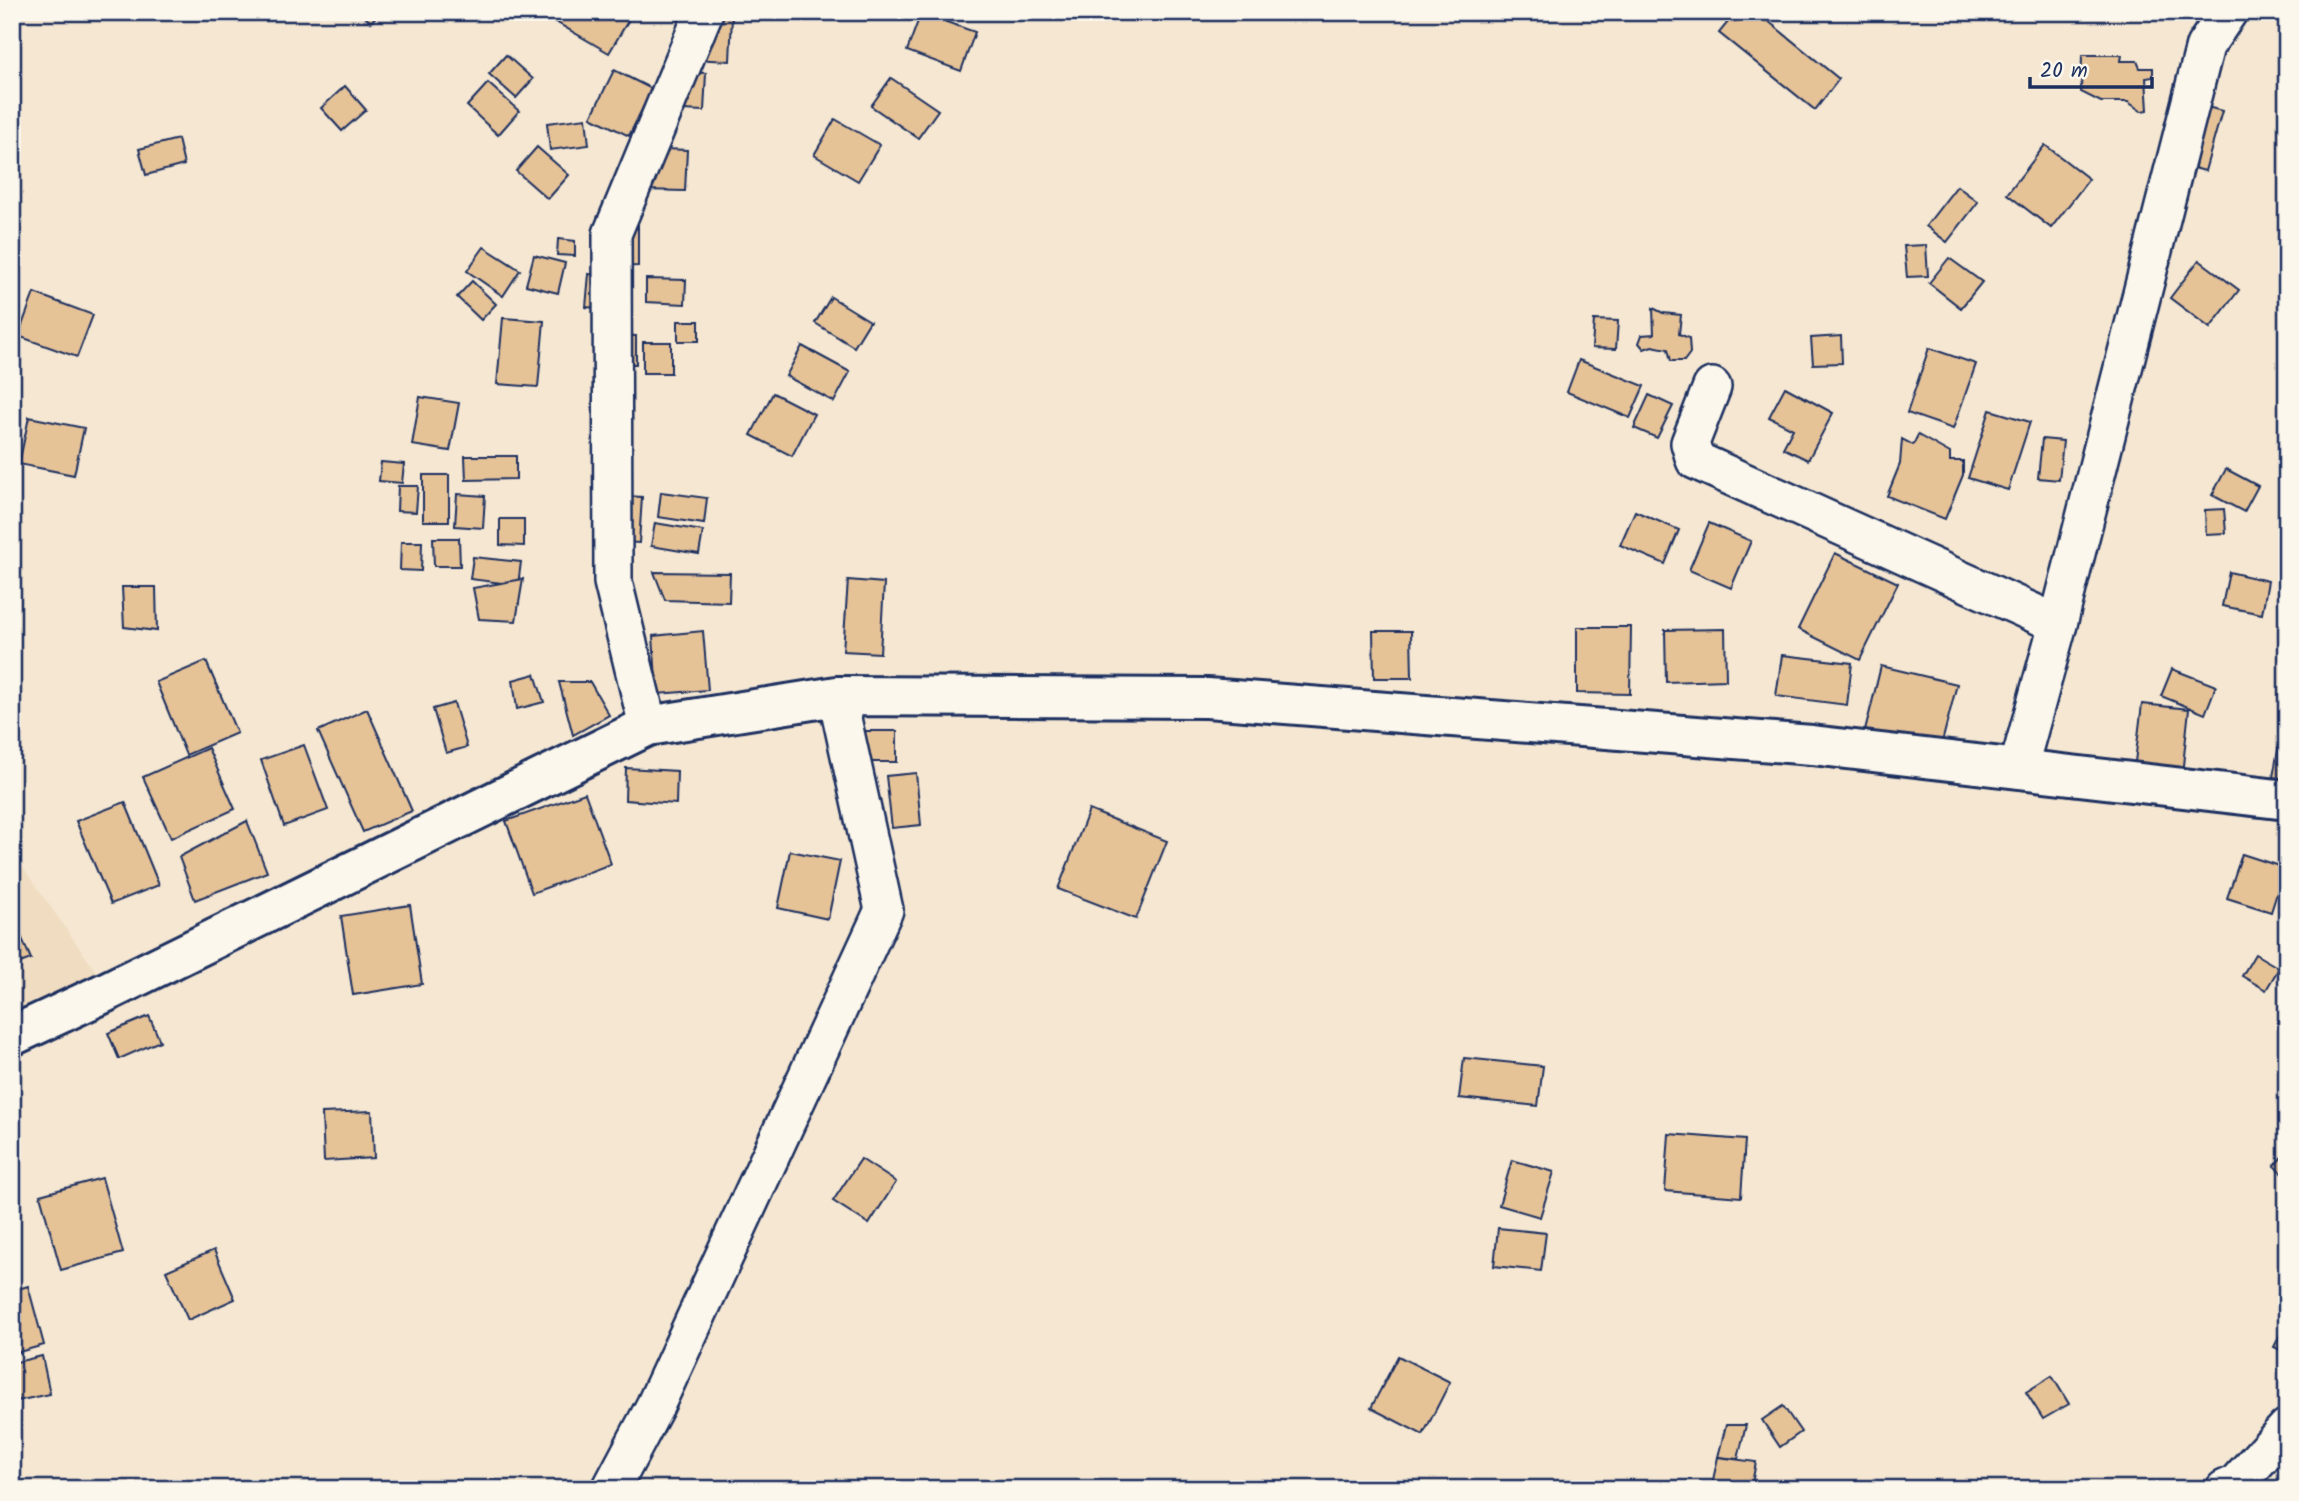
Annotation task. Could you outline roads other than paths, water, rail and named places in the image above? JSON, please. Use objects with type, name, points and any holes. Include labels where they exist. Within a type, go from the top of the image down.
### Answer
[{"type":"street","points":[[648,726],[613,582],[612,234],[704,12]]},
{"type":"street","points":[[2018,769],[2058,624],[2205,46],[2228,12]]},
{"type":"street","points":[[1712,387],[1690,443],[1695,460],[2058,624]]},
{"type":"street","points":[[611,1489],[655,1406],[884,910],[837,696]]},
{"type":"street","points":[[12,1036],[648,726],[837,696],[1207,698],[1812,746],[2287,800]]},
{"type":"street","points":[[2225,1489],[2236,1484],[2287,1428]]}]
